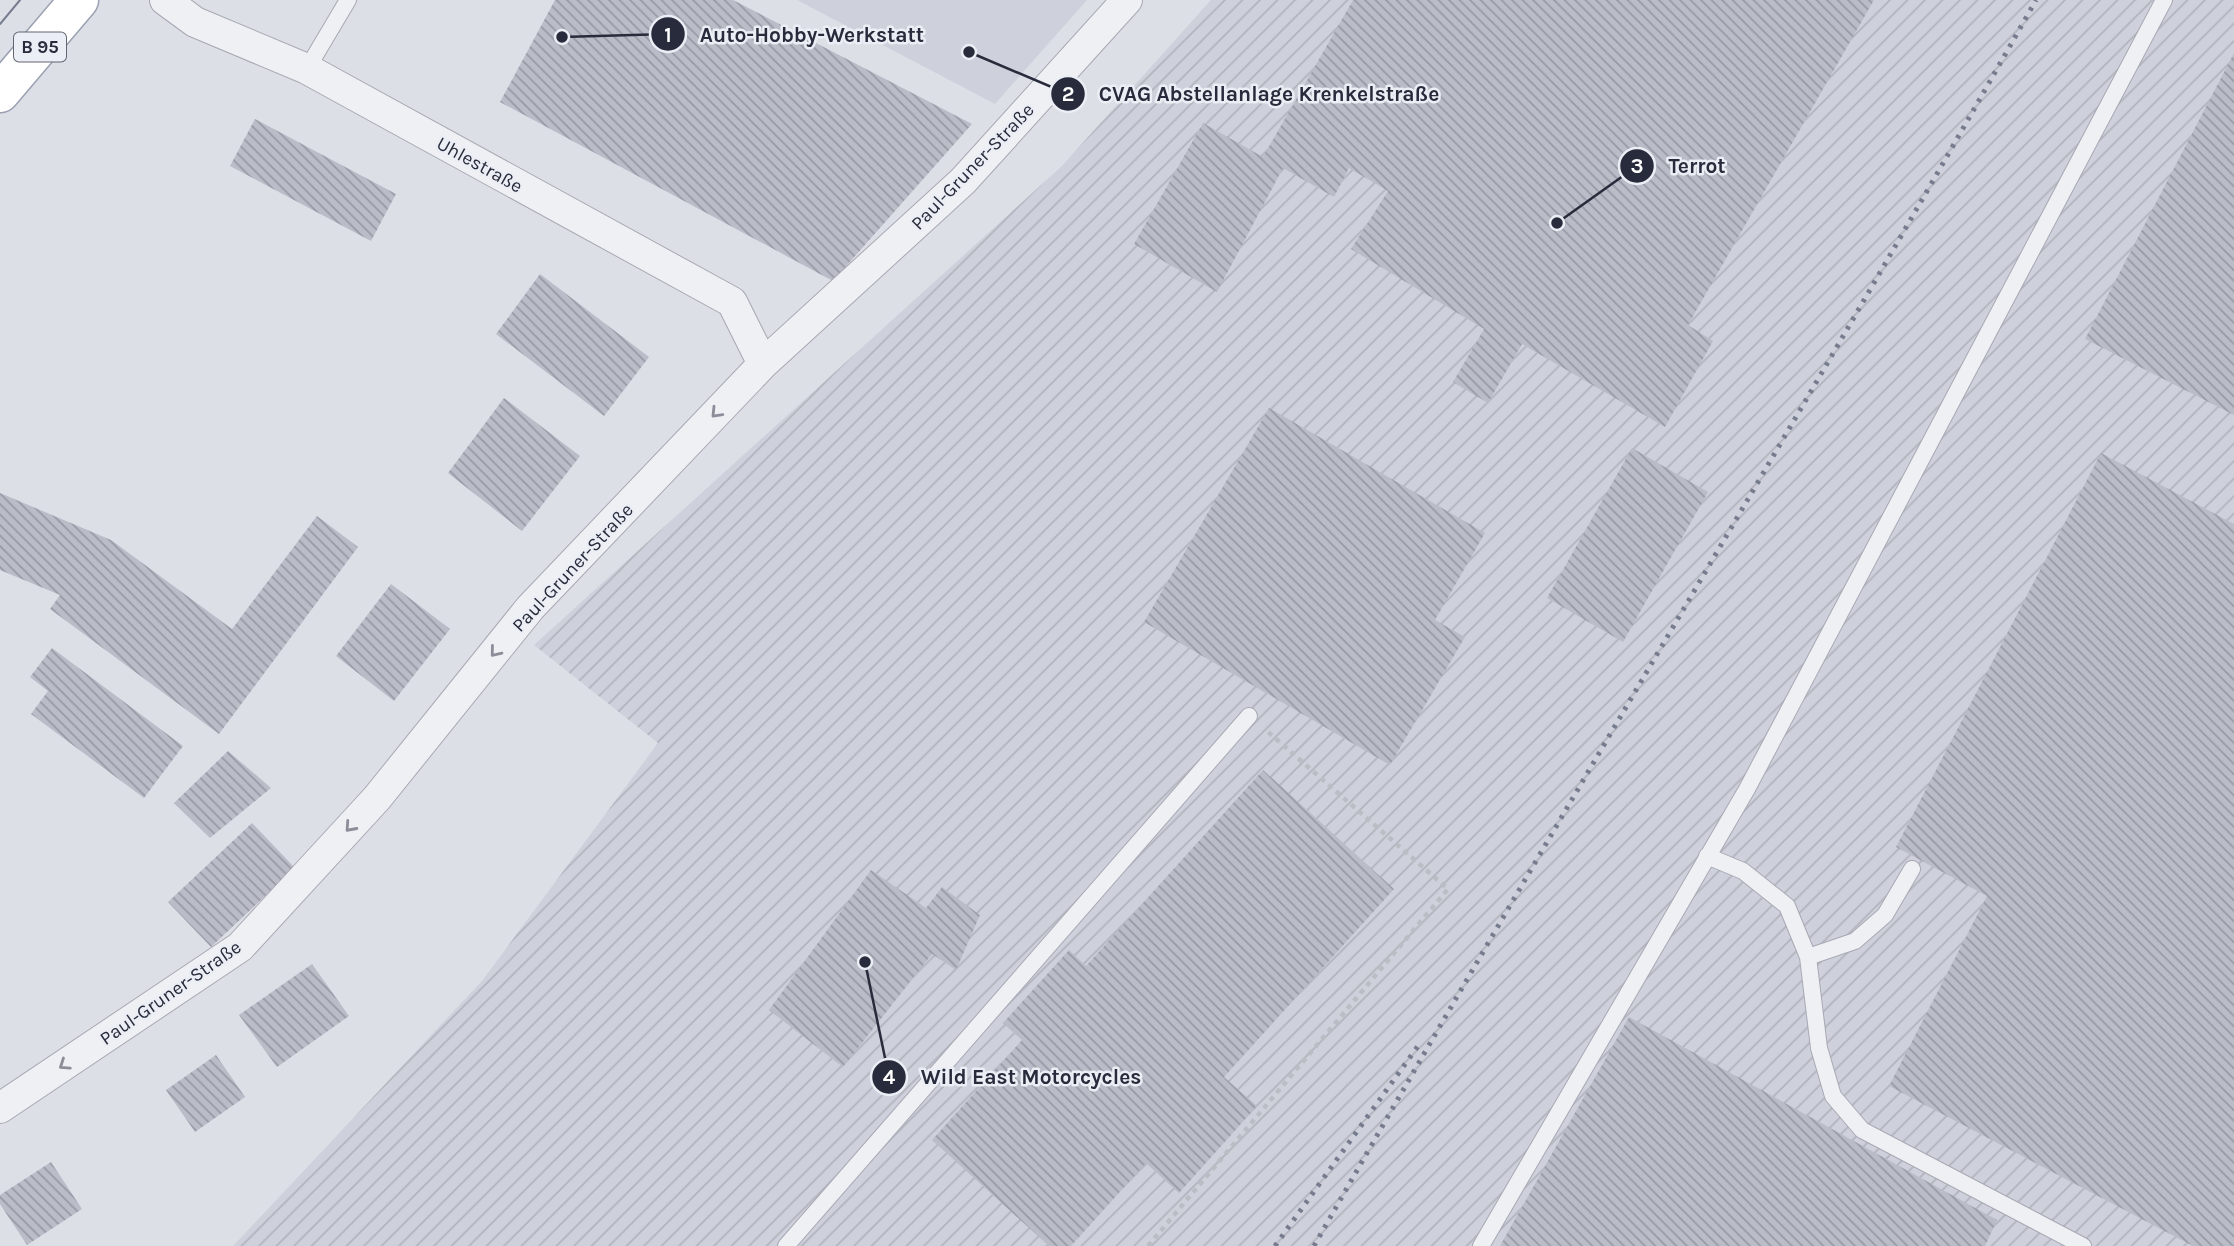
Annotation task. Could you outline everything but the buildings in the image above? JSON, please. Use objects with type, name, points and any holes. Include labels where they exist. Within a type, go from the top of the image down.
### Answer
[{"type":"main road","name":"B 95","points":[[0,93],[79,0]]},
{"type":"street","name":"Uhlestraße","points":[[165,0],[195,22],[307,69],[732,303],[763,364]]},
{"type":"street","name":"Paul-Gruner-Straße","points":[[0,1108],[240,947],[377,798],[530,608],[763,364],[963,181],[1127,0]]},
{"type":"lane","points":[[307,69],[348,0]]},
{"type":"lane","points":[[1481,1246],[1747,789],[2164,0]]},
{"type":"lane","points":[[786,1246],[1249,716]]},
{"type":"lane","points":[[1707,856],[1743,871],[1787,906],[1808,957],[1819,1048],[1833,1096],[1862,1130],[2083,1246]]},
{"type":"lane","points":[[1808,957],[1855,941],[1885,915],[1912,869]]},
{"type":"path","points":[[1149,1246],[1448,889],[1249,716]]},
{"type":"shaded area","points":[[797,0],[1087,0],[995,104]]},
{"type":"shaded area","points":[[1211,0],[2234,0],[2234,1246],[233,1246],[482,981],[658,743],[534,645],[1062,166]]},
{"type":"tram line","points":[[0,24],[20,0]]},
{"type":"railway","points":[[1314,1246],[2036,0]]},
{"type":"railway","points":[[1275,1246],[1418,1046]]},
{"type":"place","name":"Auto-Hobby-Werkstatt","points":[[562,37]]},
{"type":"place","name":"CVAG Abstellanlage Krenkelstraße","points":[[969,52]]},
{"type":"place","name":"Terrot","points":[[1557,223]]},
{"type":"place","name":"Wild East Motorcycles","points":[[865,962]]}]
